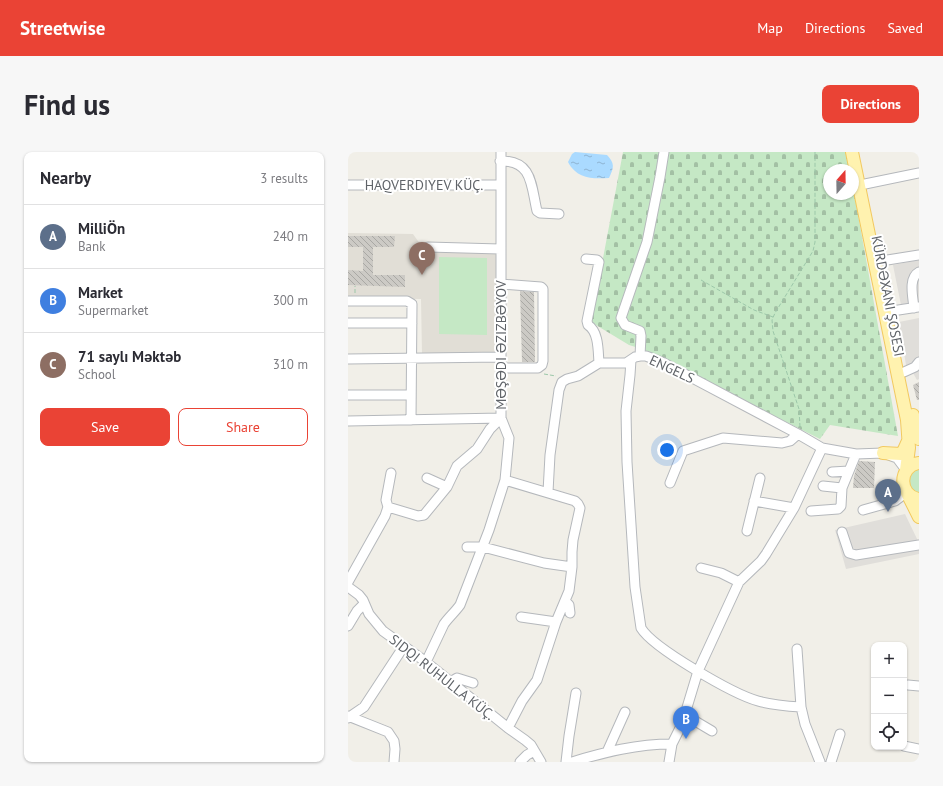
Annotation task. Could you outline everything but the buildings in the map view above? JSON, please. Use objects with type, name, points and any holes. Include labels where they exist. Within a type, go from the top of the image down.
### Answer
[{"type":"main road","points":[[852,152],[907,420],[914,438]]},
{"type":"main road","points":[[859,152],[904,372],[916,412],[914,438],[903,481],[919,517]]},
{"type":"main road","points":[[883,453],[900,454],[914,438]]},
{"type":"main road","points":[[906,470],[910,466],[919,462]]},
{"type":"main road","points":[[907,492],[911,496],[919,499]]},
{"type":"street","points":[[640,356],[640,331],[626,325],[621,318],[647,242],[664,152]]},
{"type":"street","points":[[500,156],[519,164],[526,171],[531,179],[537,211],[540,213],[559,214]]},
{"type":"street","name":"MƏŞƏDI ƏZIZBƏYOV","points":[[426,662],[444,624],[448,618],[456,612],[460,605],[483,547],[505,480],[509,438],[501,418],[500,156]]},
{"type":"street","points":[[866,184],[919,173]]},
{"type":"street","name":"HAQVERDIYEV KÜÇ.","points":[[348,185],[500,185]]},
{"type":"street","points":[[428,247],[500,249]]},
{"type":"street","points":[[881,261],[919,255]]},
{"type":"street","points":[[586,259],[597,260],[599,262],[587,321],[588,325],[592,327],[595,334],[599,364]]},
{"type":"street","points":[[892,311],[916,308],[912,279],[915,274],[919,272]]},
{"type":"street","points":[[501,284],[539,286],[543,289],[542,365],[538,368],[501,368]]},
{"type":"street","points":[[348,301],[407,301],[412,304],[411,420]]},
{"type":"street","points":[[348,324],[412,323]]},
{"type":"street","points":[[348,359],[501,356]]},
{"type":"street","name":"ENGELS","points":[[564,380],[578,376],[599,364],[626,363],[640,356],[646,356],[664,363],[822,448],[856,454],[883,453]]},
{"type":"street","points":[[631,360],[626,411],[626,462],[634,587],[641,628],[644,633],[659,645],[698,671],[736,692],[751,699],[771,704],[800,707]]},
{"type":"street","points":[[904,372],[915,367],[919,362]]},
{"type":"street","points":[[548,492],[550,456],[559,390],[560,385],[564,380]]},
{"type":"street","points":[[348,395],[411,395]]},
{"type":"street","points":[[348,421],[501,418]]},
{"type":"street","points":[[388,507],[422,516],[447,487],[457,466],[477,449],[490,429],[501,418]]},
{"type":"street","points":[[670,483],[682,450],[700,446],[723,438],[782,443],[790,442],[798,434]]},
{"type":"street","points":[[670,762],[672,744],[679,732],[698,671],[739,582],[761,561],[794,508],[822,448]]},
{"type":"street","points":[[883,453],[897,458],[906,470]]},
{"type":"street","points":[[811,510],[838,509],[841,506],[842,488],[856,454]]},
{"type":"street","points":[[832,472],[849,471]]},
{"type":"street","points":[[348,582],[385,516],[388,507],[386,500],[391,473]]},
{"type":"street","points":[[427,478],[447,487]]},
{"type":"street","points":[[747,531],[760,478]]},
{"type":"street","points":[[505,480],[575,501],[580,508],[572,552],[570,586],[556,622],[537,680],[522,701],[508,728]]},
{"type":"street","points":[[823,486],[842,488]]},
{"type":"street","points":[[863,510],[895,501],[907,492]]},
{"type":"street","points":[[754,501],[794,508]]},
{"type":"street","points":[[842,532],[849,553],[856,555],[919,545]]},
{"type":"street","points":[[468,547],[483,547],[544,563],[572,567]]},
{"type":"street","points":[[701,568],[721,573],[739,582]]},
{"type":"street","name":"SIDQI RUHULLA KÜÇ.","points":[[348,587],[363,600],[369,614],[383,631],[452,681],[508,728],[525,740],[531,745],[541,762]]},
{"type":"street","points":[[565,601],[569,605],[570,613]]},
{"type":"street","points":[[348,626],[357,611],[364,604]]},
{"type":"street","points":[[521,617],[556,622]]},
{"type":"street","points":[[349,717],[364,707],[404,646]]},
{"type":"street","points":[[797,649],[800,707],[820,762]]},
{"type":"street","points":[[452,681],[457,678],[473,683]]},
{"type":"street","points":[[908,685],[919,686]]},
{"type":"street","points":[[566,762],[576,693]]},
{"type":"street","points":[[607,752],[625,712]]},
{"type":"street","points":[[685,715],[712,731]]},
{"type":"street","points":[[349,717],[388,732],[394,741],[396,749],[394,762]]},
{"type":"street","points":[[831,762],[840,734]]},
{"type":"street","points":[[572,762],[607,752],[652,744],[672,744]]},
{"type":"street","points":[[907,746],[919,748]]},
{"type":"street","points":[[520,762],[534,751]]},
{"type":"path","points":[[798,434],[801,425],[799,410],[773,331],[774,317],[813,251],[815,242],[814,152]]},
{"type":"path","points":[[701,280],[754,310],[774,317]]},
{"type":"path","points":[[538,368],[542,373],[564,380]]},
{"type":"shaded area","points":[[348,233],[413,234],[425,251],[496,252],[498,353],[422,354],[421,299],[348,298]]},
{"type":"shaded area","points":[[919,260],[919,307],[918,302],[901,305],[893,265]]},
{"type":"shaded area","points":[[919,318],[919,379],[917,380],[906,365],[899,322]]},
{"type":"shaded area","points":[[905,514],[919,543],[919,554],[846,569],[835,530]]},
{"type":"green space","points":[[623,152],[847,152],[849,164],[823,164],[823,200],[855,200],[898,436],[830,425],[820,439],[642,349],[629,345],[591,322]]},
{"type":"green space","points":[[439,257],[487,258],[487,335],[439,334]]},
{"type":"green space","points":[[919,467],[919,495],[911,490],[908,477]]},
{"type":"water","points":[[575,152],[607,155],[613,166],[609,178],[591,178],[580,175],[576,172],[568,162],[572,154]]},
{"type":"place","name":"71 saylı Məktəb","points":[[422,275]]},
{"type":"place","name":"MilliÖn","points":[[888,512]]},
{"type":"place","name":"Market","points":[[686,739]]}]
